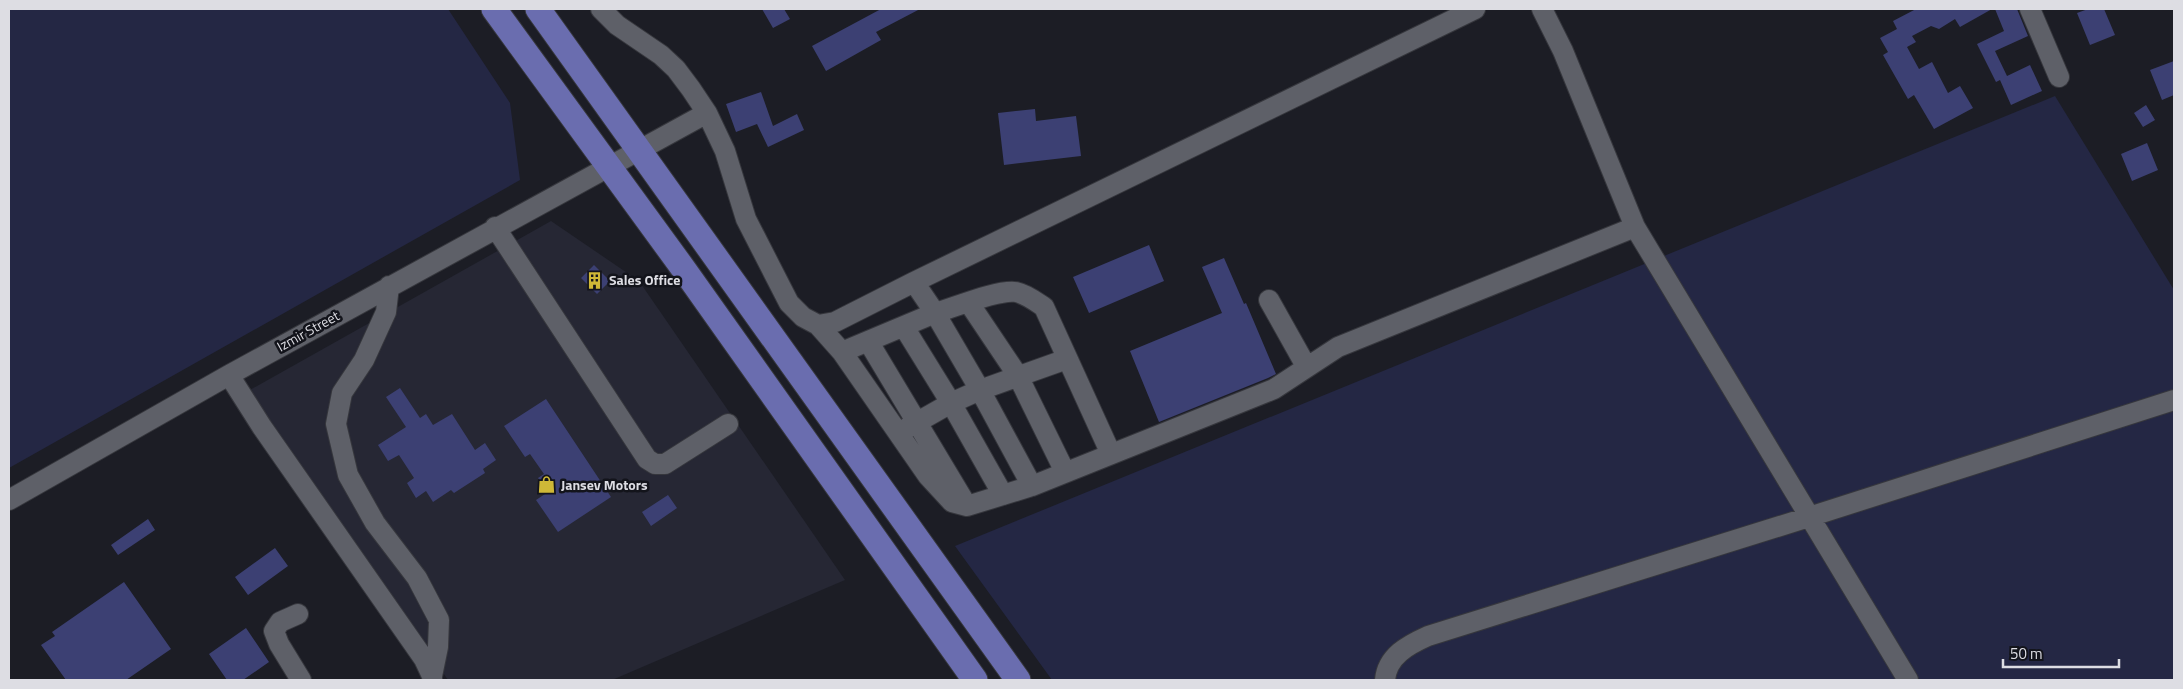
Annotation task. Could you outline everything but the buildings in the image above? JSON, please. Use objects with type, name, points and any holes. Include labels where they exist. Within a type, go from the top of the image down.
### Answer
[{"type":"main road","points":[[494,9],[610,168],[975,680]]},
{"type":"main road","points":[[538,9],[1018,680]]},
{"type":"street","points":[[601,9],[617,25],[661,55],[676,68],[707,113],[725,151],[746,219],[789,303],[803,317],[818,325],[842,352],[928,476],[952,502],[968,506],[1032,486],[1274,389],[1306,366],[1338,347],[1635,227]]},
{"type":"street","points":[[818,325],[835,322],[1475,9]]},
{"type":"street","points":[[1542,9],[1563,51],[1635,227],[1908,680]]},
{"type":"street","points":[[2030,9],[2059,77]]},
{"type":"street","name":"Izmir Street","points":[[9,500],[495,227],[610,168],[707,113]]},
{"type":"street","points":[[495,227],[646,459],[655,464],[665,464],[728,424]]},
{"type":"street","points":[[914,282],[935,313],[980,390],[1032,486]]},
{"type":"street","points":[[390,286],[386,312],[364,360],[342,393],[336,424],[348,475],[375,523],[417,578],[439,620],[438,647],[432,678]]},
{"type":"street","points":[[842,352],[935,313],[999,293],[1015,292],[1032,298],[1044,307],[1111,454]]},
{"type":"street","points":[[1269,300],[1306,366]]},
{"type":"street","points":[[969,303],[1018,376],[1065,472]]},
{"type":"street","points":[[904,326],[1003,495]]},
{"type":"street","points":[[868,342],[968,506]]},
{"type":"street","points":[[898,432],[980,390],[1067,359]]},
{"type":"street","points":[[229,375],[262,427],[424,659],[432,678]]},
{"type":"street","points":[[1385,680],[1391,661],[1400,651],[1428,636],[2174,400]]},
{"type":"street","points":[[298,614],[280,622],[274,631],[279,644],[302,680]]},
{"type":"shaded area","points":[[9,9],[448,9],[510,103],[520,180],[9,468]]},
{"type":"shaded area","points":[[2055,96],[2174,290],[2174,680],[1052,680],[955,546]]},
{"type":"shaded area","name":"Jansev Motors","points":[[551,221],[639,281],[845,580],[612,680],[448,680],[248,391]]},
{"type":"place","name":"Sales Office","points":[[595,280]]},
{"type":"place","name":"Jansev Motors","points":[[547,485]]}]
